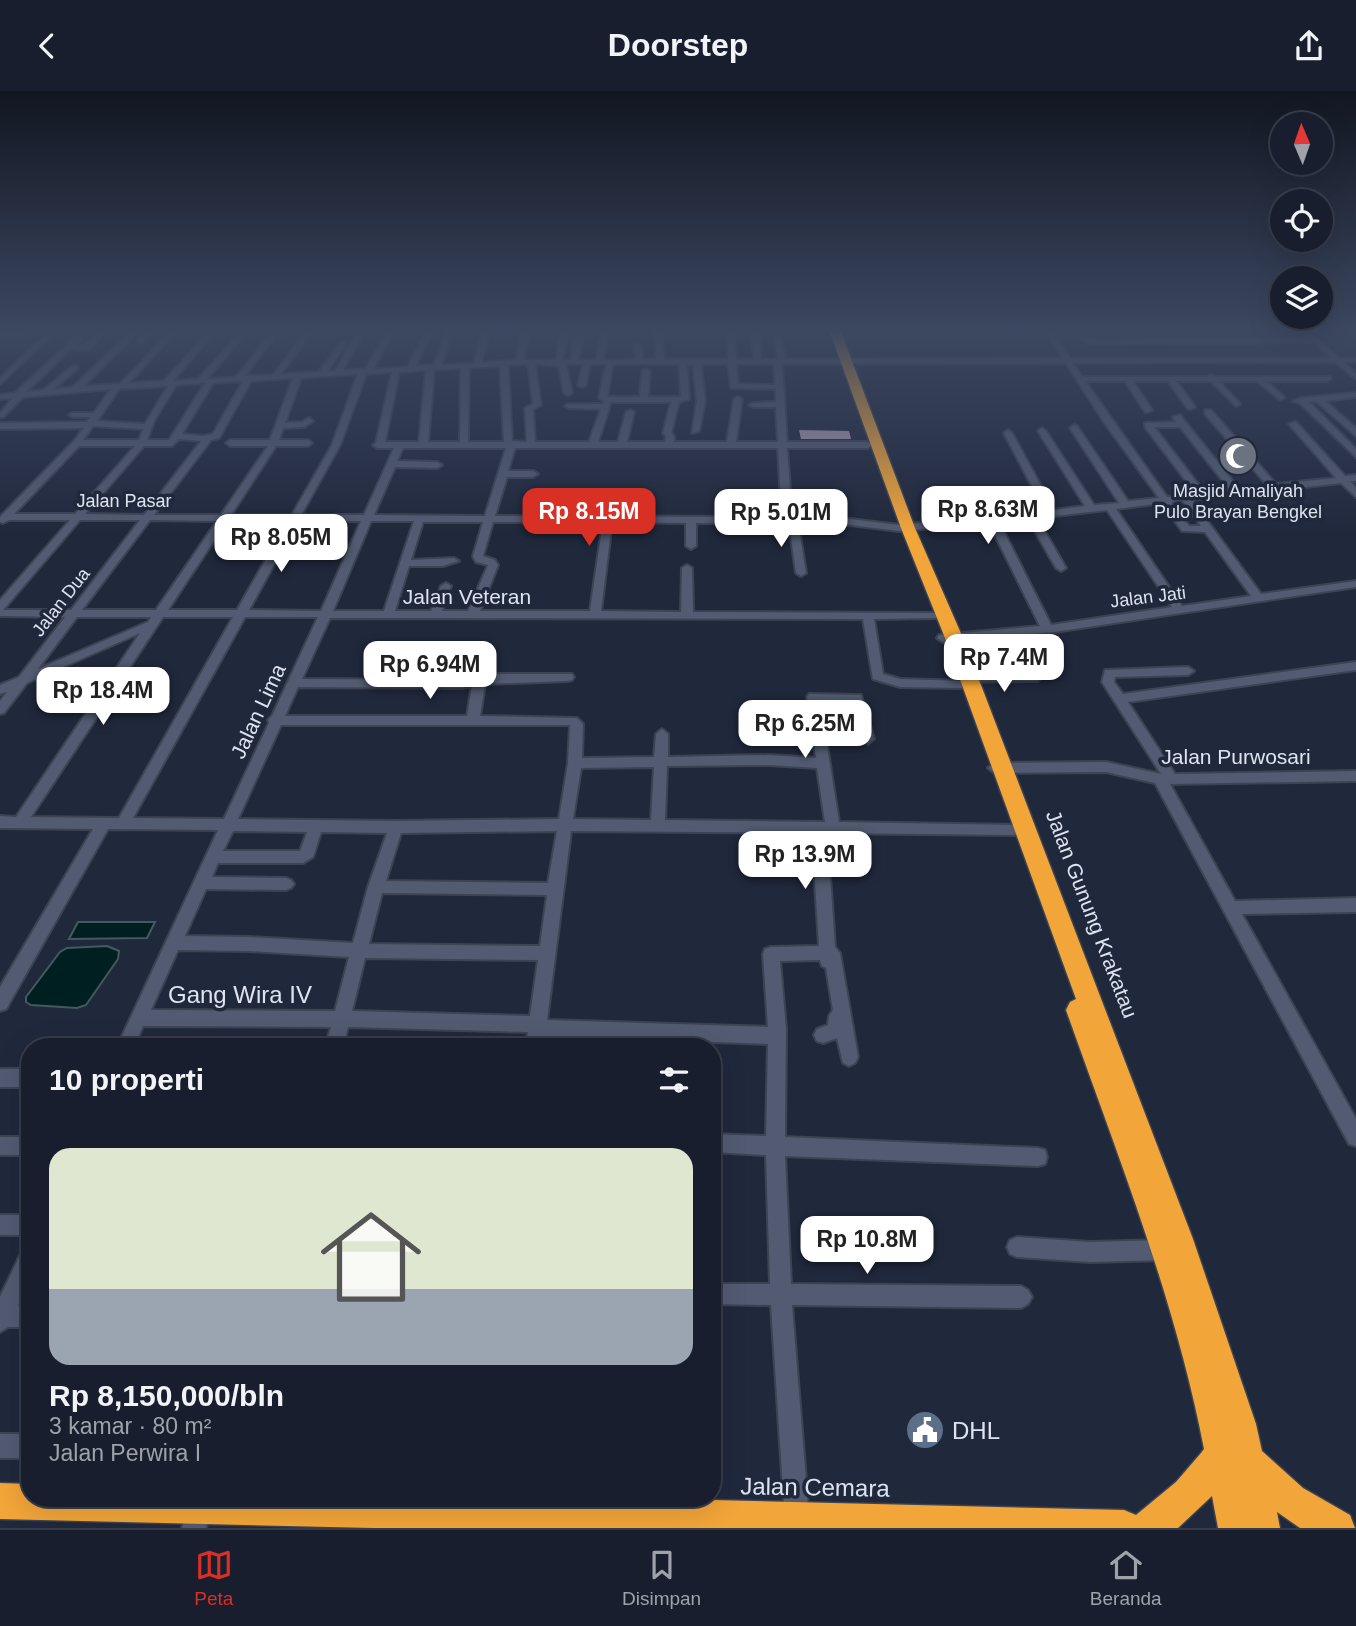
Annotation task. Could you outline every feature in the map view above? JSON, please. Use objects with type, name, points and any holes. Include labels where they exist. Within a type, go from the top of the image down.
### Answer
[{"type":"highway","name":"Jalan Gunung Krakatau","points":[[854,399],[868,446],[949,638],[1178,1239],[1239,1424],[1234,1457],[1236,1528]]},
{"type":"highway","name":"Jalan Gunung Krakatau","points":[[856,399],[935,616],[949,638]]},
{"type":"highway","name":"Jalan Gunung Krakatau","points":[[998,768],[1015,829],[1103,1078],[1142,1179],[1212,1408],[1262,1528]]},
{"type":"highway","points":[[1149,1528],[1179,1506],[1234,1457],[1296,1506],[1337,1528]]},
{"type":"highway","name":"Jalan Cemara","points":[[0,1501],[21,1502]]},
{"type":"highway","name":"Jalan Cemara","points":[[492,1507],[651,1522],[797,1520],[1124,1528]]},
{"type":"street","points":[[3,520],[77,443],[109,399]]},
{"type":"street","points":[[0,607],[142,443],[162,399]]},
{"type":"street","points":[[175,440],[196,399]]},
{"type":"street","name":"Jalan Dua","points":[[0,710],[207,439],[216,436],[233,399]]},
{"type":"street","points":[[20,822],[273,444],[290,399]]},
{"type":"street","points":[[124,822],[336,445],[354,399]]},
{"type":"street","points":[[389,399],[379,445],[868,446]]},
{"type":"street","points":[[423,445],[429,399]]},
{"type":"street","points":[[464,399],[464,444]]},
{"type":"street","points":[[472,616],[493,563],[478,558],[492,518],[510,444],[507,399]]},
{"type":"street","points":[[531,444],[529,408],[537,405],[536,399]]},
{"type":"street","points":[[604,399],[607,403]]},
{"type":"street","points":[[569,406],[684,399]]},
{"type":"street","points":[[695,431],[701,399]]},
{"type":"street","points":[[731,445],[738,399]]},
{"type":"street","points":[[781,399],[781,445],[790,520],[801,573]]},
{"type":"street","points":[[1093,399],[1186,529],[1210,529]]},
{"type":"street","points":[[1141,399],[1148,410]]},
{"type":"street","points":[[1185,399],[1191,407]]},
{"type":"street","points":[[1231,399],[1236,404]]},
{"type":"street","points":[[1309,399],[1299,401],[1356,454]]},
{"type":"street","points":[[1322,399],[1356,433]]},
{"type":"street","points":[[669,445],[670,436],[667,433],[676,400]]},
{"type":"street","points":[[593,444],[607,403]]},
{"type":"street","points":[[753,405],[781,404]]},
{"type":"street","points":[[622,444],[630,412]]},
{"type":"street","points":[[1208,412],[1275,488]]},
{"type":"street","points":[[73,415],[91,421]]},
{"type":"street","points":[[1203,497],[1148,425],[1180,420],[1237,493]]},
{"type":"street","points":[[0,426],[91,421],[147,427]]},
{"type":"street","points":[[280,426],[304,424],[309,421]]},
{"type":"street","points":[[1293,424],[1356,494]]},
{"type":"street","points":[[1074,428],[1126,506]]},
{"type":"street","points":[[1042,431],[1091,509]]},
{"type":"street","points":[[1008,433],[1051,514]]},
{"type":"street","points":[[77,443],[207,439]]},
{"type":"street","points":[[230,443],[308,443]]},
{"type":"street","name":"Jalan Lima","points":[[129,1038],[400,445]]},
{"type":"street","points":[[392,464],[437,465]]},
{"type":"street","points":[[503,474],[533,474]]},
{"type":"street","name":"Jalan Pasar","points":[[3,520],[77,516],[691,519],[850,522],[904,528],[993,521],[1356,478]]},
{"type":"street","points":[[1186,499],[1259,599]]},
{"type":"street","points":[[1110,507],[1180,611]]},
{"type":"street","points":[[1031,516],[1061,568]]},
{"type":"street","points":[[388,615],[420,517]]},
{"type":"street","points":[[595,616],[608,519]]},
{"type":"street","points":[[691,519],[691,546]]},
{"type":"street","points":[[993,521],[1047,628]]},
{"type":"street","points":[[407,563],[454,561]]},
{"type":"street","points":[[687,568],[687,616]]},
{"type":"street","name":"Jalan Jati","points":[[949,638],[1180,611],[1356,585]]},
{"type":"street","points":[[435,616],[446,586]]},
{"type":"street","name":"Jalan Veteran","points":[[0,613],[74,613],[154,619],[324,614],[935,616]]},
{"type":"street","points":[[868,616],[877,676],[900,683],[1037,677]]},
{"type":"street","points":[[0,690],[154,619]]},
{"type":"street","points":[[1120,699],[1356,666]]},
{"type":"street","points":[[1188,671],[1107,675],[1108,682],[1166,778],[1230,908],[1356,1136]]},
{"type":"street","points":[[292,683],[462,684],[568,677]]},
{"type":"street","points":[[473,721],[479,681]]},
{"type":"street","points":[[823,1035],[835,1033],[839,1026],[827,953],[823,763],[813,697],[857,698],[868,739]]},
{"type":"street","points":[[274,720],[574,722],[578,727],[575,763],[546,953],[537,1038]]},
{"type":"street","points":[[658,826],[662,734]]},
{"type":"street","points":[[575,763],[769,760],[823,763]]},
{"type":"street","name":"Jalan Purwosari","points":[[998,768],[1106,767],[1166,778],[1356,776]]},
{"type":"street","points":[[0,822],[396,827],[564,825],[1015,829]]},
{"type":"street","points":[[0,1003],[104,823]]},
{"type":"street","points":[[213,857],[303,857],[308,853],[316,826]]},
{"type":"street","points":[[337,1038],[376,887],[396,827]]},
{"type":"street","points":[[202,883],[286,884]]},
{"type":"street","points":[[376,887],[555,889]]},
{"type":"street","points":[[1230,908],[1354,909]]},
{"type":"street","points":[[174,943],[249,944],[360,951],[546,953]]},
{"type":"street","points":[[797,1520],[781,1296],[775,1147],[777,1036],[770,956],[775,952],[833,955],[849,1057]]},
{"type":"street","name":"Gang Wira IV","points":[[138,1018],[342,1019],[777,1036]]},
{"type":"street","points":[[0,1078],[21,1078]]},
{"type":"street","points":[[721,1144],[1038,1157]]},
{"type":"street","points":[[0,1146],[21,1146]]},
{"type":"street","points":[[0,1225],[21,1225]]},
{"type":"street","points":[[1017,1247],[1090,1252],[1164,1251]]},
{"type":"street","points":[[21,1275],[1,1318],[21,1317]]},
{"type":"street","points":[[721,1294],[1021,1297]]},
{"type":"street","points":[[0,1446],[21,1446]]},
{"type":"shaded area","points":[[78,922],[155,922],[147,938],[69,939]]},
{"type":"shaded area","points":[[107,946],[119,951],[118,959],[86,1005],[77,1008],[31,1005],[26,1002],[26,997],[60,952],[67,948]]},
{"type":"building","points":[[799,430],[849,431],[851,439],[801,439]]},
{"type":"place","name":"Masjid Amaliyah Pulo Brayan Bengkel","points":[[1238,456]]},
{"type":"place","name":"DHL","points":[[925,1430]]}]
